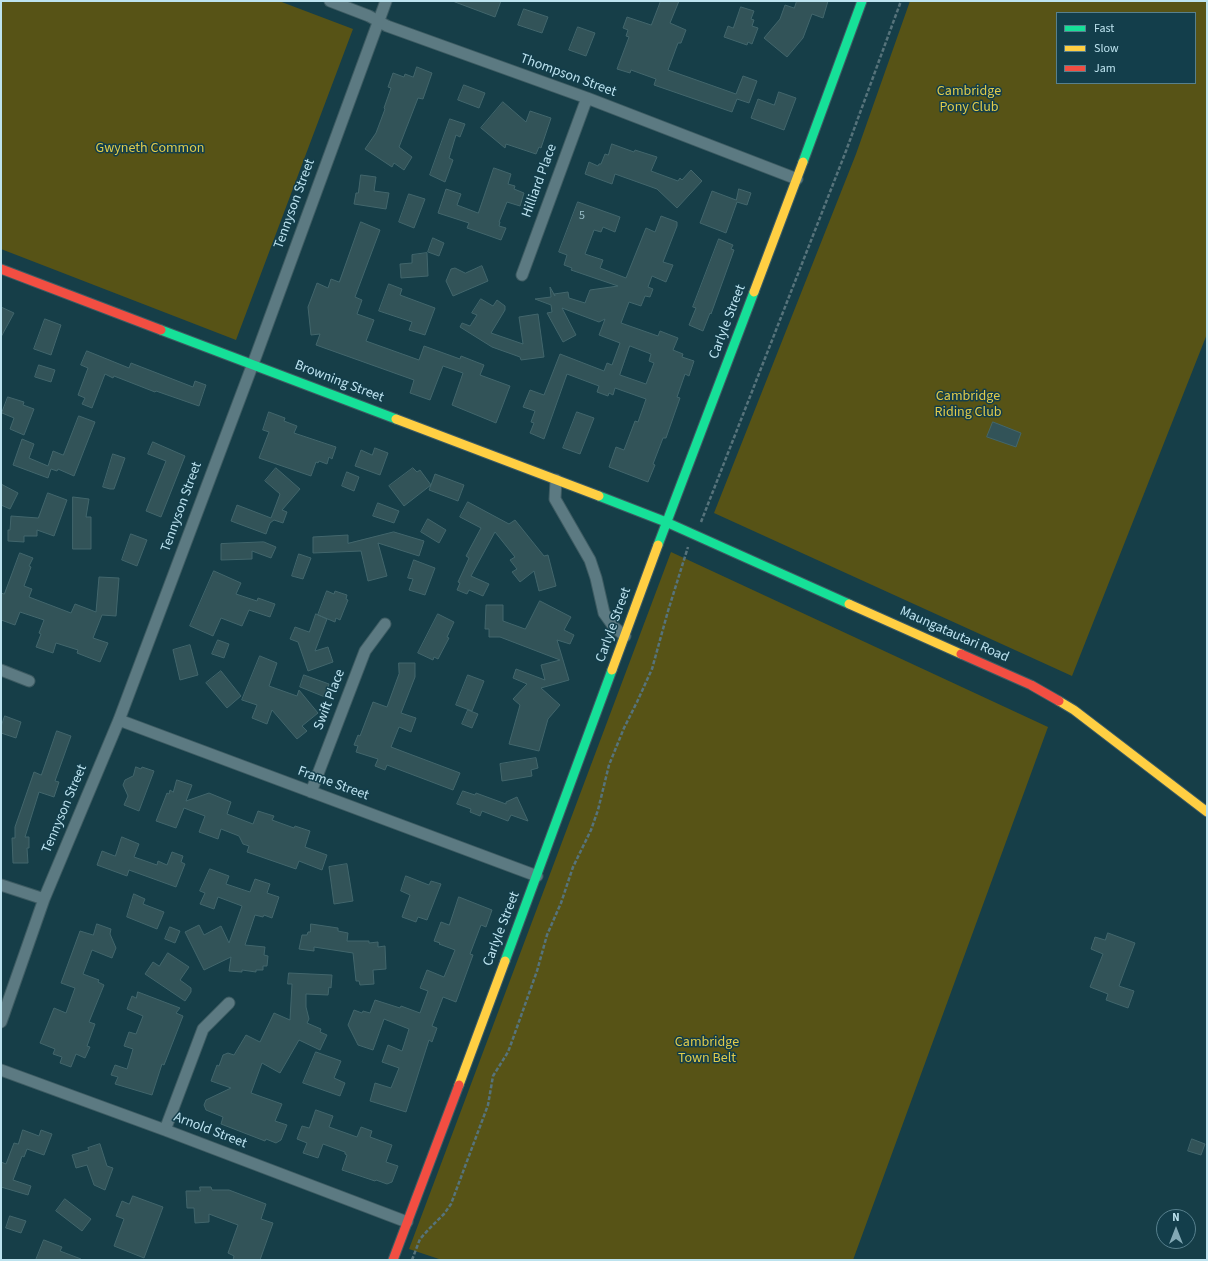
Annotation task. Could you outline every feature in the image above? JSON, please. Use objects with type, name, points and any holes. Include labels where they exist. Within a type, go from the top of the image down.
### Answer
[{"type":"street","name":"Thompson Street","points":[[330,1],[369,16],[387,26],[587,98],[797,179]]},
{"type":"street","name":"Tennyson Street","points":[[1,1022],[44,899],[119,720],[386,1]]},
{"type":"street","name":"Carlyle Street","points":[[394,1260],[537,876],[666,522],[797,179],[862,1]]},
{"type":"street","name":"Hilliard Place","points":[[522,275],[587,98]]},
{"type":"street","name":"Browning Street","points":[[1,269],[666,522]]},
{"type":"street","points":[[556,480],[555,499],[590,560],[596,578],[604,613],[614,627],[625,636]]},
{"type":"street","name":"Maungatautari Road","points":[[666,522],[1031,685],[1074,710],[1207,812]]},
{"type":"street","name":"Swift Place","points":[[311,792],[366,651],[385,624]]},
{"type":"street","points":[[1,670],[30,681]]},
{"type":"street","name":"Frame Street","points":[[119,720],[537,876]]},
{"type":"street","points":[[1,885],[44,899]]},
{"type":"street","points":[[165,1130],[203,1029],[229,1003]]},
{"type":"street","name":"Arnold Street","points":[[1,1070],[408,1222]]},
{"type":"path","points":[[701,523],[846,151],[901,1]]},
{"type":"path","points":[[412,1260],[420,1239],[444,1214],[451,1204],[488,1105],[493,1076],[508,1052],[537,971],[546,934],[560,903],[573,867],[591,830],[598,810],[609,765],[624,728],[652,669],[668,611],[689,545]]},
{"type":"green space","name":"Gwyneth Common","points":[[1,1],[279,1],[353,29],[236,340],[1,249]]},
{"type":"green space","name":"Cambridge Riding Club","points":[[910,1],[1207,1],[1207,334],[1072,676],[714,513],[856,154]]},
{"type":"green space","name":"Cambridge Town Belt","points":[[671,552],[1048,727],[853,1260],[442,1260],[409,1249]]},
{"type":"building","points":[[501,1],[495,17],[455,2]]},
{"type":"building","points":[[661,1],[679,1],[670,23],[686,30],[681,43],[678,43],[668,70],[736,94],[743,76],[757,81],[749,103],[737,99],[732,112],[654,85],[656,79],[631,70],[630,73],[617,69],[629,37],[626,36],[628,30],[623,28],[627,17],[651,25]]},
{"type":"building","points":[[797,1],[828,1],[823,18],[812,14],[803,38],[787,57],[764,38],[780,19],[785,5],[794,8]]},
{"type":"building","points":[[741,7],[754,11],[751,19],[754,20],[752,26],[758,28],[752,44],[748,42],[747,45],[724,37],[728,26],[733,28]]},
{"type":"building","points":[[524,9],[548,17],[542,33],[518,25]]},
{"type":"building","points":[[578,27],[595,33],[586,56],[569,50]]},
{"type":"building","points":[[417,67],[432,73],[423,99],[418,98],[399,147],[412,157],[404,170],[394,163],[392,167],[365,149],[376,133],[385,109],[384,108],[391,88],[388,87],[393,73],[404,77],[405,74],[413,77]]},
{"type":"building","points":[[464,85],[485,93],[479,108],[458,100]]},
{"type":"building","points":[[779,92],[796,98],[784,130],[751,118],[758,99],[774,105]]},
{"type":"building","points":[[503,102],[526,122],[530,111],[551,118],[541,148],[539,147],[536,154],[506,144],[505,148],[481,128]]},
{"type":"building","points":[[450,119],[465,124],[460,137],[456,135],[449,158],[453,160],[445,182],[430,175]]},
{"type":"building","points":[[612,144],[634,152],[635,150],[657,157],[651,171],[678,181],[680,178],[682,180],[691,170],[702,181],[677,208],[657,189],[615,174],[612,184],[585,174],[589,162],[598,166],[601,164],[605,154],[608,155]]},
{"type":"building","points":[[494,168],[511,174],[508,184],[515,186],[514,189],[524,193],[520,206],[507,202],[499,222],[499,226],[506,228],[501,240],[467,228],[469,223],[438,213],[446,189],[461,194],[457,205],[478,213]]},
{"type":"building","points":[[361,175],[376,177],[374,191],[389,193],[386,209],[354,204],[356,193],[358,193]]},
{"type":"building","points":[[739,189],[751,193],[747,205],[737,202],[726,233],[700,223],[712,191],[736,200]]},
{"type":"building","points":[[409,194],[425,199],[414,228],[399,222]]},
{"type":"building","points":[[578,202],[620,217],[615,232],[603,227],[601,232],[594,230],[585,254],[603,260],[600,268],[626,278],[646,228],[655,232],[661,216],[677,222],[677,226],[663,262],[673,265],[666,282],[652,276],[648,287],[653,289],[650,297],[645,296],[641,306],[629,302],[621,323],[658,336],[660,331],[678,338],[673,350],[683,354],[682,357],[694,361],[689,376],[685,374],[677,397],[680,398],[666,438],[663,438],[653,464],[655,465],[648,482],[609,467],[616,447],[624,450],[635,421],[638,422],[646,399],[615,388],[613,395],[609,393],[608,396],[597,392],[599,386],[567,374],[544,439],[530,433],[534,423],[531,422],[535,411],[523,407],[530,390],[544,395],[560,354],[604,371],[607,363],[612,365],[620,343],[599,335],[605,319],[599,322],[562,308],[576,335],[563,342],[547,313],[552,312],[551,305],[535,299],[551,297],[550,287],[555,296],[554,294],[568,292],[569,298],[585,303],[590,290],[618,286],[571,270],[572,268],[564,265],[567,255],[559,252]],"holes":[[[630,346],[651,354],[649,361],[654,363],[646,384],[620,375]]]},
{"type":"building","points":[[361,222],[380,230],[355,297],[362,300],[357,314],[374,320],[366,341],[419,360],[424,346],[460,359],[461,356],[484,365],[480,375],[510,386],[496,423],[452,405],[463,373],[443,366],[430,400],[410,393],[414,380],[316,345],[320,334],[311,335],[308,307],[317,283],[328,288],[331,279],[339,282]]},
{"type":"building","points":[[433,238],[444,243],[439,256],[428,252]]},
{"type":"building","points":[[719,239],[733,245],[731,249],[734,250],[711,314],[710,313],[703,331],[689,325],[696,308],[693,307]]},
{"type":"building","points":[[427,253],[428,276],[401,278],[400,264],[412,263],[412,255]]},
{"type":"building","points":[[482,266],[488,281],[453,296],[446,281],[451,269],[455,268],[465,273]]},
{"type":"building","points":[[389,284],[402,289],[400,295],[435,308],[425,335],[409,330],[412,322],[379,311]]},
{"type":"building","points":[[481,299],[493,306],[497,300],[505,306],[505,310],[491,333],[523,344],[519,317],[538,314],[544,357],[521,360],[520,357],[492,347],[460,327],[462,323],[470,326],[477,315],[472,313]]},
{"type":"building","points":[[1,307],[14,313],[1,337]]},
{"type":"building","points":[[45,319],[61,325],[51,355],[34,349]]},
{"type":"building","points":[[87,351],[129,368],[131,363],[193,387],[195,381],[206,385],[199,406],[156,391],[155,392],[114,376],[113,378],[105,374],[92,408],[82,404],[85,398],[78,395],[88,368],[81,365]]},
{"type":"building","points":[[39,365],[55,370],[51,382],[35,377]]},
{"type":"building","points":[[8,397],[24,402],[23,405],[34,409],[24,435],[10,429],[14,418],[2,413]]},
{"type":"building","points":[[269,412],[285,418],[284,421],[297,426],[294,433],[336,447],[332,459],[329,457],[327,464],[319,461],[318,463],[316,462],[311,476],[259,458],[269,432],[263,430]]},
{"type":"building","points":[[577,412],[594,418],[580,454],[563,448]]},
{"type":"building","points":[[79,416],[95,422],[74,476],[58,469],[57,471],[51,469],[48,478],[13,465],[22,439],[34,444],[29,458],[48,466],[53,451],[63,455]]},
{"type":"building","points":[[993,422],[1021,433],[1016,447],[987,437]]},
{"type":"building","points":[[153,442],[185,456],[161,517],[146,511],[166,461],[148,454]]},
{"type":"building","points":[[375,448],[388,453],[380,475],[355,466],[361,450],[372,455]]},
{"type":"building","points":[[113,454],[125,458],[114,489],[110,489],[103,487]]},
{"type":"building","points":[[276,468],[300,489],[282,510],[287,512],[283,523],[274,520],[270,523],[266,534],[231,521],[237,505],[271,518],[280,494],[265,481]]},
{"type":"building","points":[[413,468],[417,472],[420,470],[431,485],[404,506],[389,486]]},
{"type":"building","points":[[347,472],[359,477],[354,491],[342,486]]},
{"type":"building","points":[[435,474],[464,485],[458,501],[429,490]]},
{"type":"building","points":[[1,484],[18,493],[10,509],[1,505]]},
{"type":"building","points":[[48,493],[67,500],[54,536],[37,530],[37,536],[24,536],[24,542],[8,541],[8,530],[10,530],[11,516],[38,518]]},
{"type":"building","points":[[73,497],[89,499],[86,517],[91,517],[91,549],[73,549]]},
{"type":"building","points":[[468,502],[509,524],[515,520],[544,556],[548,555],[556,586],[539,591],[534,571],[520,582],[512,572],[517,569],[510,560],[515,557],[495,532],[471,576],[489,584],[483,596],[469,590],[467,594],[457,590],[460,583],[458,582],[469,558],[466,556],[481,528],[460,517]]},
{"type":"building","points":[[378,503],[399,511],[394,523],[373,516]]},
{"type":"building","points":[[428,519],[446,530],[439,543],[421,532]]},
{"type":"building","points":[[394,532],[424,541],[419,556],[378,543],[387,576],[368,581],[361,551],[313,553],[313,537],[348,535],[348,543]]},
{"type":"building","points":[[131,534],[147,540],[137,566],[122,560]]},
{"type":"building","points":[[264,542],[276,547],[271,558],[252,551],[252,559],[221,560],[221,544]]},
{"type":"building","points":[[20,553],[33,558],[29,566],[31,567],[24,586],[32,589],[29,597],[71,613],[75,604],[96,612],[99,577],[119,578],[116,616],[102,615],[93,638],[108,643],[100,662],[77,653],[78,650],[56,643],[53,653],[36,647],[44,620],[20,612],[15,625],[1,620],[1,593],[4,594]]},
{"type":"building","points":[[299,554],[311,558],[303,579],[292,576]]},
{"type":"building","points":[[414,560],[435,568],[425,595],[409,590],[413,579],[408,578]]},
{"type":"building","points":[[214,571],[241,583],[236,594],[257,601],[258,598],[275,604],[270,617],[249,610],[242,626],[221,618],[213,636],[190,626]]},
{"type":"building","points":[[327,591],[334,594],[335,591],[347,595],[346,599],[348,600],[340,620],[336,618],[335,622],[318,615]]},
{"type":"building","points":[[540,601],[571,617],[564,630],[574,635],[570,644],[557,640],[569,680],[541,688],[560,705],[548,719],[539,751],[509,744],[520,705],[513,699],[527,684],[513,678],[516,669],[545,680],[541,665],[560,660],[500,637],[489,637],[489,629],[485,629],[486,605],[503,605],[503,621],[525,629]]},
{"type":"building","points":[[316,614],[327,619],[315,651],[328,647],[333,662],[308,671],[298,642],[290,639],[295,627],[309,632]]},
{"type":"building","points":[[438,614],[454,622],[447,637],[449,638],[438,659],[434,657],[433,660],[418,653]]},
{"type":"building","points":[[218,640],[229,644],[224,658],[212,654]]},
{"type":"building","points":[[190,645],[198,675],[180,680],[173,650]]},
{"type":"building","points":[[260,656],[277,663],[269,686],[297,696],[299,690],[318,713],[302,726],[307,731],[297,739],[272,710],[267,724],[252,718],[257,705],[242,700]]},
{"type":"building","points":[[399,663],[415,663],[415,677],[401,713],[416,718],[411,732],[399,727],[391,747],[460,773],[453,790],[387,765],[385,770],[375,766],[378,759],[356,752],[358,746],[354,745],[358,735],[360,736],[373,702],[387,707],[399,674]]},
{"type":"building","points":[[221,671],[241,696],[227,708],[206,683]]},
{"type":"building","points":[[304,675],[329,684],[325,697],[300,687]]},
{"type":"building","points":[[468,675],[484,681],[472,711],[456,705]]},
{"type":"building","points":[[468,710],[478,714],[472,728],[462,724]]},
{"type":"building","points":[[5,716],[21,722],[16,738],[1,733],[1,727]]},
{"type":"building","points":[[57,731],[71,736],[55,781],[59,782],[54,797],[39,792],[25,837],[29,837],[29,848],[27,848],[28,863],[13,863],[12,838],[15,838],[15,827],[34,772],[41,775]]},
{"type":"building","points":[[536,758],[538,768],[531,770],[532,776],[502,781],[500,764]]},
{"type":"building","points":[[136,767],[141,769],[142,767],[154,771],[139,811],[124,805],[128,796],[123,785],[125,780],[133,776]]},
{"type":"building","points":[[177,780],[192,785],[186,801],[209,793],[231,802],[227,814],[253,824],[258,811],[274,816],[272,820],[294,828],[295,826],[310,831],[305,847],[327,855],[322,870],[299,861],[296,869],[247,852],[249,846],[243,844],[239,836],[221,829],[218,839],[199,832],[205,816],[184,808],[176,828],[156,821],[167,793],[169,794],[170,790],[173,792]]},
{"type":"building","points":[[463,791],[475,795],[476,793],[506,804],[506,802],[517,797],[528,821],[511,815],[508,821],[482,811],[480,816],[470,812],[471,809],[457,804]]},
{"type":"building","points":[[122,837],[139,844],[134,857],[157,865],[158,861],[167,865],[172,852],[183,856],[181,862],[185,864],[176,887],[129,870],[127,876],[97,865],[102,851],[115,856]]},
{"type":"building","points":[[347,864],[353,901],[334,904],[329,867]]},
{"type":"building","points":[[210,869],[229,876],[226,884],[250,892],[255,879],[270,884],[267,893],[279,897],[272,918],[264,915],[263,917],[255,915],[245,945],[265,947],[264,955],[268,956],[267,966],[263,966],[263,970],[256,970],[256,972],[242,970],[242,972],[229,971],[231,957],[204,970],[185,932],[199,925],[204,935],[221,926],[229,943],[242,906],[218,897],[214,909],[200,904],[205,893],[200,891]]},
{"type":"building","points":[[406,876],[429,885],[431,881],[441,884],[427,920],[418,917],[416,922],[402,917],[410,895],[401,891]]},
{"type":"building","points":[[134,894],[145,899],[143,904],[164,912],[157,929],[127,917]]},
{"type":"building","points":[[459,897],[492,910],[486,927],[481,925],[470,954],[473,955],[456,1002],[443,997],[432,1026],[437,1028],[432,1042],[429,1040],[406,1112],[370,1101],[375,1083],[391,1088],[399,1068],[382,1062],[388,1045],[402,1051],[409,1029],[384,1019],[373,1050],[358,1045],[348,1025],[354,1010],[362,1013],[363,1011],[370,1013],[375,1000],[400,1008],[401,1006],[420,1013],[428,991],[420,988],[427,970],[444,977],[455,950],[434,941],[441,922],[449,925]]},
{"type":"building","points":[[97,924],[111,929],[110,934],[116,948],[112,958],[92,950],[83,974],[99,980],[98,982],[104,985],[89,1022],[95,1024],[87,1046],[90,1047],[85,1058],[76,1054],[71,1067],[60,1063],[62,1057],[53,1054],[55,1049],[40,1043],[54,1008],[66,1013],[75,988],[61,983],[80,931],[93,935]]},
{"type":"building","points":[[311,924],[338,928],[338,931],[348,933],[347,941],[369,941],[369,943],[378,942],[378,947],[385,946],[386,969],[373,970],[374,984],[360,985],[359,981],[356,981],[353,953],[314,947],[314,951],[299,949],[302,935],[307,935],[308,932],[310,932]]},
{"type":"building","points":[[170,927],[180,931],[175,943],[165,939]]},
{"type":"building","points":[[1108,933],[1135,943],[1119,986],[1134,991],[1128,1008],[1106,1000],[1108,994],[1090,987],[1103,954],[1091,949],[1095,937],[1105,940]]},
{"type":"building","points":[[168,953],[189,967],[180,980],[191,988],[191,992],[185,1001],[145,974],[153,962],[159,966]]},
{"type":"building","points":[[289,973],[332,975],[331,988],[329,987],[328,995],[306,994],[306,1007],[309,1019],[307,1023],[321,1029],[320,1032],[327,1035],[320,1050],[299,1040],[280,1073],[262,1063],[251,1093],[282,1104],[275,1121],[287,1125],[281,1140],[276,1143],[266,1139],[265,1141],[221,1124],[223,1117],[206,1110],[204,1105],[206,1100],[231,1088],[211,1081],[217,1065],[219,1066],[223,1055],[228,1053],[234,1055],[246,1035],[260,1042],[274,1013],[290,1020],[292,984],[288,984]]},
{"type":"building","points":[[138,992],[180,1008],[176,1013],[183,1016],[164,1065],[162,1064],[152,1095],[115,1084],[118,1077],[111,1075],[115,1065],[127,1069],[133,1049],[124,1046],[129,1032],[136,1034],[143,1016],[127,1009],[132,996],[136,998]]},
{"type":"building","points":[[316,1052],[341,1061],[334,1078],[345,1083],[340,1096],[303,1083]]},
{"type":"building","points":[[316,1110],[333,1116],[329,1127],[357,1137],[361,1127],[372,1131],[370,1137],[392,1145],[386,1162],[398,1166],[392,1182],[387,1184],[342,1170],[347,1155],[345,1152],[323,1144],[318,1158],[303,1153],[307,1143],[297,1139],[302,1126],[309,1128]]},
{"type":"building","points":[[23,1130],[39,1136],[41,1130],[52,1134],[44,1155],[27,1149],[24,1157],[22,1156],[13,1180],[31,1186],[28,1195],[1,1187],[1,1162],[6,1164],[14,1143],[18,1144]]},
{"type":"building","points":[[1192,1139],[1205,1144],[1201,1155],[1188,1151]]},
{"type":"building","points":[[100,1144],[107,1166],[113,1168],[105,1190],[94,1185],[87,1165],[76,1168],[72,1155],[89,1150],[88,1148]]},
{"type":"building","points":[[200,1187],[211,1187],[212,1190],[229,1190],[266,1204],[261,1219],[273,1223],[260,1260],[233,1260],[234,1256],[228,1253],[238,1225],[209,1214],[209,1222],[195,1223],[194,1208],[187,1208],[186,1191],[200,1191]]},
{"type":"building","points":[[133,1196],[163,1207],[144,1258],[114,1246],[124,1219],[116,1216],[122,1201],[129,1204]]},
{"type":"building","points":[[65,1199],[91,1219],[82,1231],[56,1211]]},
{"type":"building","points":[[10,1216],[26,1221],[21,1233],[6,1228]]},
{"type":"building","points":[[44,1240],[62,1247],[60,1251],[81,1260],[36,1260]]},
{"type":"traffic: fast","points":[[803,162],[862,1]]},
{"type":"traffic: fast","points":[[658,545],[754,292]]},
{"type":"traffic: fast","points":[[161,330],[396,419]]},
{"type":"traffic: fast","points":[[599,496],[666,522],[849,604]]},
{"type":"traffic: fast","points":[[505,961],[612,670]]},
{"type":"traffic: slow","points":[[754,292],[803,162]]},
{"type":"traffic: slow","points":[[396,419],[599,496]]},
{"type":"traffic: slow","points":[[612,670],[658,545]]},
{"type":"traffic: slow","points":[[849,604],[961,654]]},
{"type":"traffic: slow","points":[[1059,701],[1074,710],[1207,812]]},
{"type":"traffic: slow","points":[[459,1085],[505,961]]},
{"type":"traffic: jam","points":[[1,269],[161,330]]},
{"type":"traffic: jam","points":[[961,654],[1031,685],[1059,701]]},
{"type":"traffic: jam","points":[[393,1260],[459,1085]]},
{"type":"park label","name":"Cambridge Pony Club","points":[[969,100]]}]
